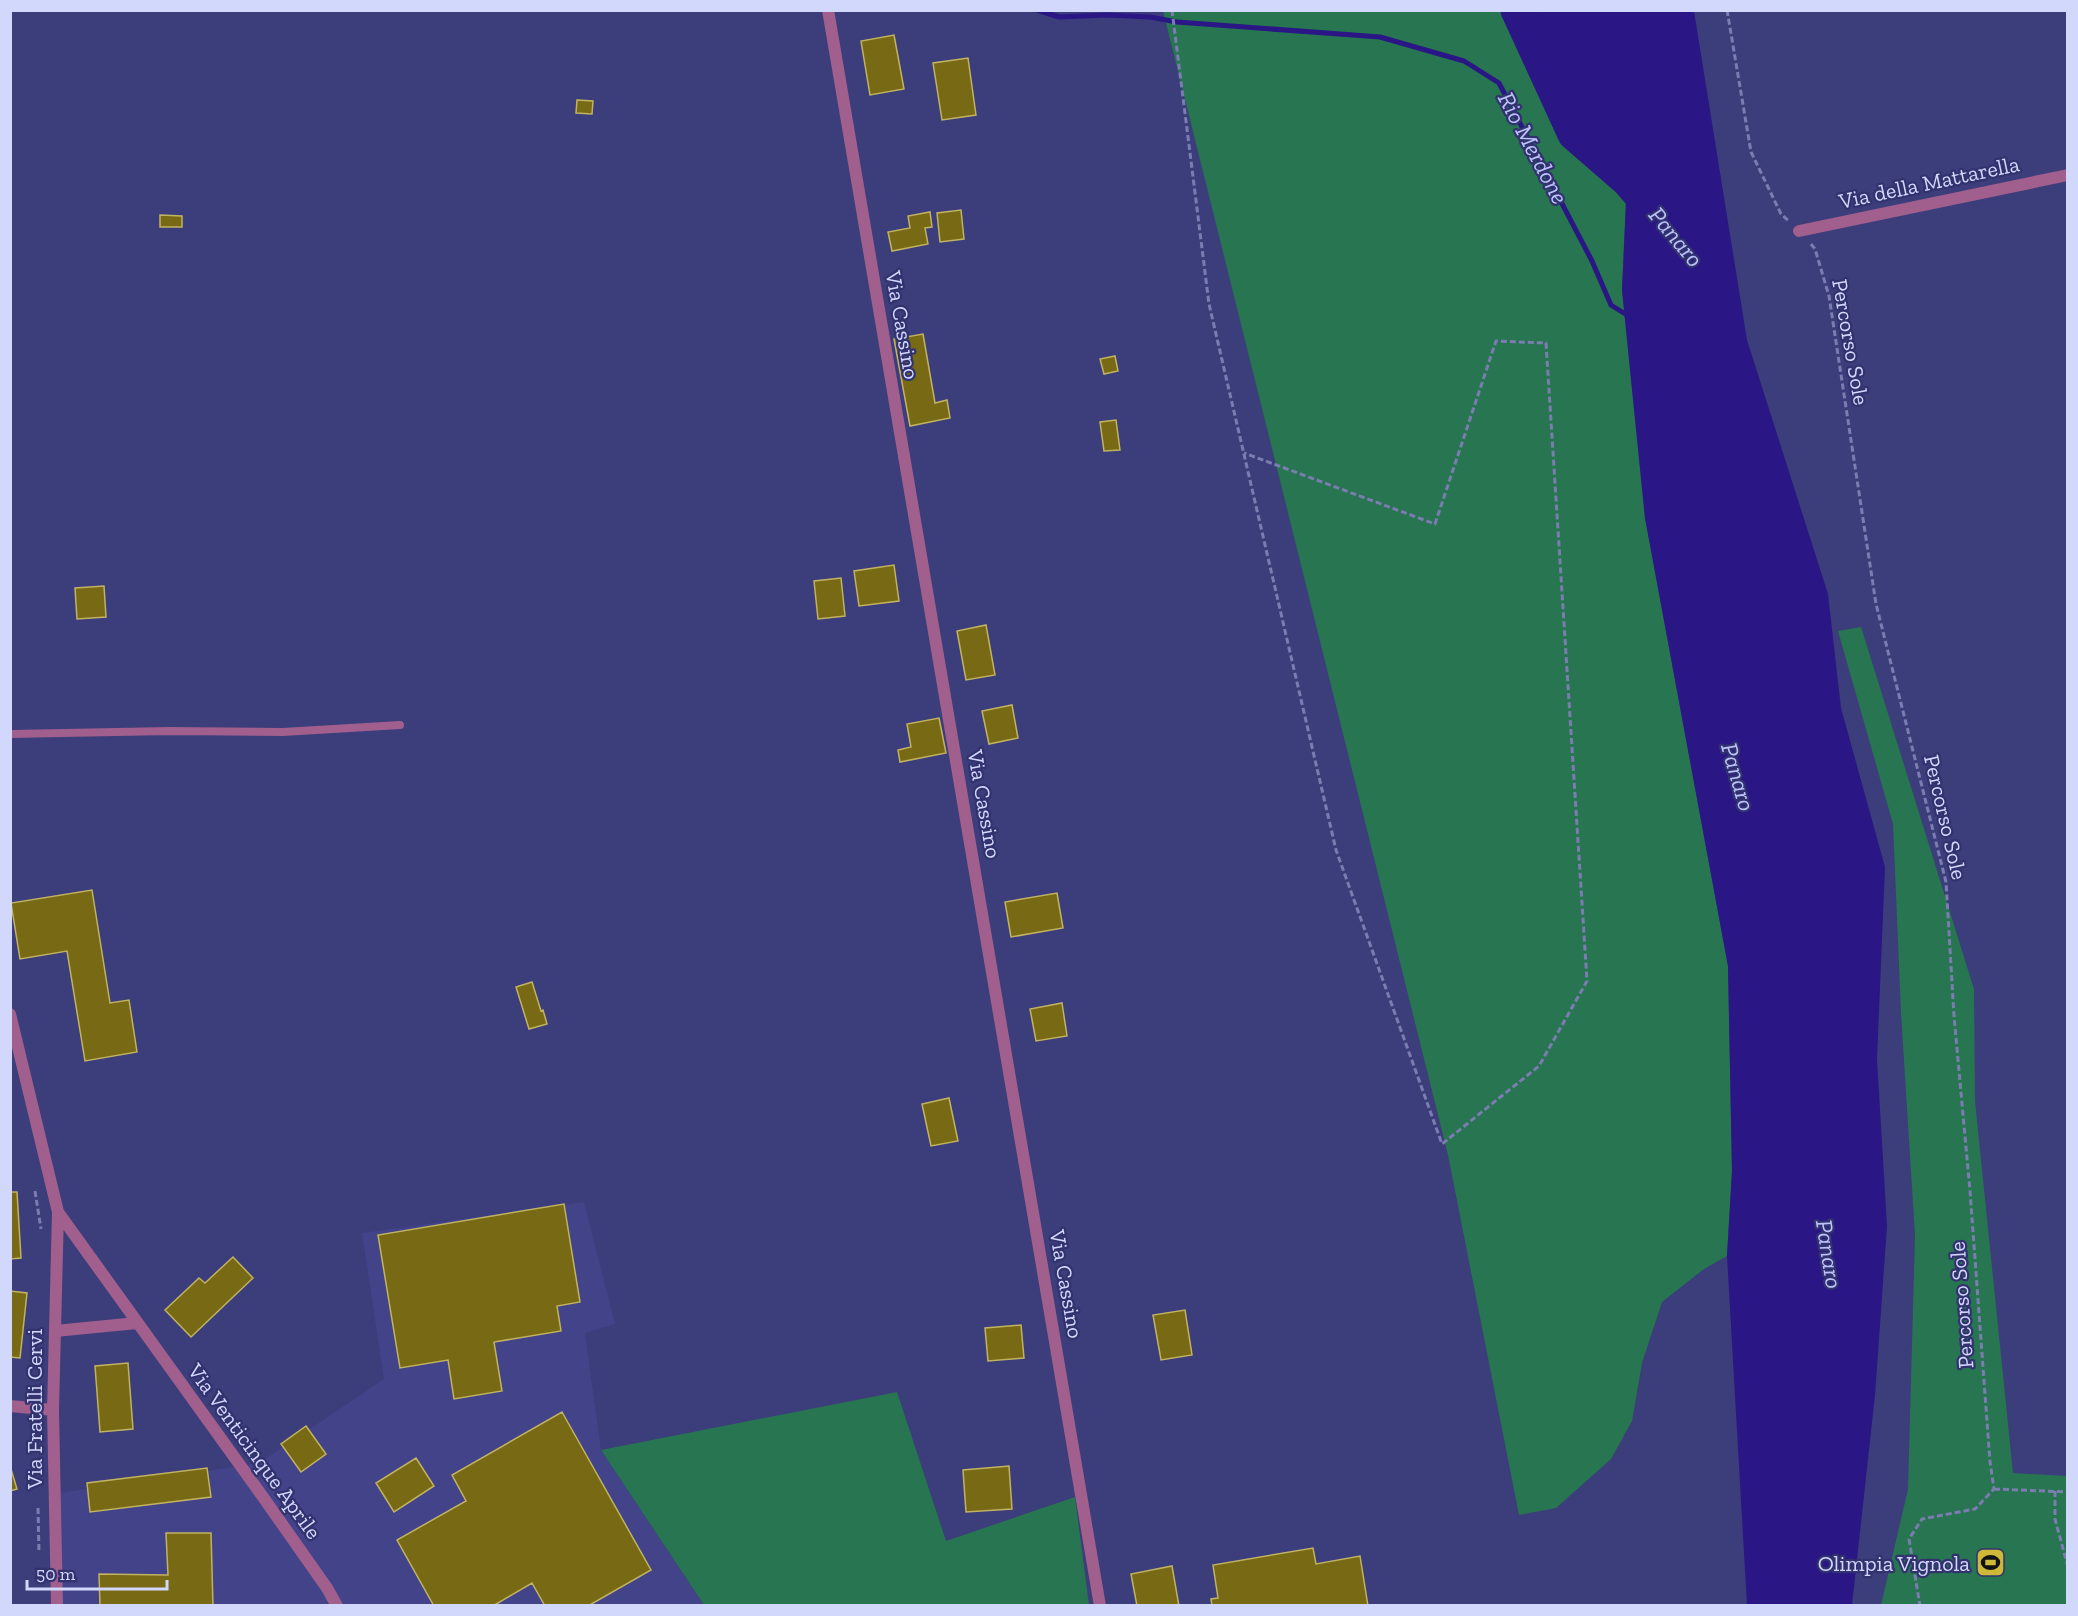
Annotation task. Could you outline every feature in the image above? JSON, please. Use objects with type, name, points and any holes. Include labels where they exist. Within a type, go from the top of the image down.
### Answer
[{"type":"street","name":"Via Cassino","points":[[828,10],[1100,1605]]},
{"type":"street","name":"Via della Mattarella","points":[[1799,231],[2067,175]]},
{"type":"street","name":"Via Venticinque Aprile","points":[[10,1014],[58,1212],[270,1507],[337,1605]]},
{"type":"street","name":"Via Fratelli Cervi","points":[[57,1605],[53,1410],[58,1212]]},
{"type":"street","points":[[55,1331],[137,1323]]},
{"type":"street","points":[[10,1406],[53,1410]]},
{"type":"lane","points":[[10,734],[170,731],[283,732],[400,725]]},
{"type":"path","points":[[1173,10],[1209,304],[1336,850],[1442,1144],[1539,1066],[1587,981],[1546,343],[1496,341],[1435,524],[1244,453]]},
{"type":"path","name":"Percorso Sole","points":[[1727,10],[1751,152],[1781,214],[1815,249],[1829,296],[1876,604],[1946,882],[1954,1016],[1994,1489]]},
{"type":"path","points":[[34,1183],[42,1236]]},
{"type":"path","points":[[1920,1605],[1909,1539],[1922,1519],[1975,1509],[1994,1489],[2067,1492]]},
{"type":"path","points":[[2055,1491],[2055,1519],[2067,1568]]},
{"type":"path","points":[[38,1500],[39,1559]]},
{"type":"shaded area","points":[[584,1202],[615,1324],[585,1333],[601,1450],[704,1605],[57,1606],[59,1493],[259,1463],[384,1379],[362,1233]]},
{"type":"green space","points":[[1163,11],[1517,11],[1574,134],[1627,180],[1622,290],[1645,518],[1728,966],[1732,1171],[1727,1256],[1704,1269],[1662,1302],[1642,1363],[1632,1421],[1611,1459],[1556,1508],[1519,1515],[1448,1155]]},
{"type":"green space","points":[[1861,627],[1974,989],[1975,1101],[2013,1473],[2067,1476],[2067,1605],[1881,1605],[1908,1489],[1915,1235],[1901,1013],[1893,824],[1838,631]]},
{"type":"green space","points":[[897,1392],[946,1541],[1075,1497],[1089,1605],[704,1605],[601,1450]]},
{"type":"water","points":[[1517,11],[1694,11],[1747,340],[1828,594],[1841,708],[1885,867],[1877,1059],[1887,1226],[1875,1395],[1852,1605],[1747,1605],[1727,1256],[1732,1171],[1728,966],[1645,518],[1622,290],[1627,180],[1574,134]]},
{"type":"building","points":[[894,35],[904,89],[870,95],[861,41]]},
{"type":"building","points":[[968,58],[976,115],[942,120],[933,63]]},
{"type":"building","points":[[577,100],[593,101],[592,114],[576,113]]},
{"type":"building","points":[[961,210],[964,239],[940,242],[937,213]]},
{"type":"building","points":[[930,212],[932,227],[925,228],[928,244],[892,251],[888,232],[910,228],[908,216]]},
{"type":"building","points":[[160,215],[182,216],[182,227],[160,227]]},
{"type":"building","points":[[923,334],[935,403],[947,400],[950,418],[910,426],[894,339]]},
{"type":"building","points":[[1115,356],[1118,371],[1104,374],[1100,359]]},
{"type":"building","points":[[1116,420],[1120,450],[1104,451],[1100,422]]},
{"type":"building","points":[[894,565],[899,601],[859,606],[854,571]]},
{"type":"building","points":[[841,578],[845,616],[818,619],[814,581]]},
{"type":"building","points":[[104,586],[106,617],[77,619],[75,588]]},
{"type":"building","points":[[986,625],[995,675],[966,680],[957,631]]},
{"type":"building","points":[[1012,705],[1018,738],[989,744],[982,711]]},
{"type":"building","points":[[939,718],[946,753],[900,762],[898,750],[911,747],[907,724]]},
{"type":"building","points":[[92,890],[110,1003],[129,1000],[137,1052],[85,1061],[67,951],[20,959],[11,903]]},
{"type":"building","points":[[1057,893],[1063,928],[1011,937],[1005,902]]},
{"type":"building","points":[[532,982],[547,1024],[529,1029],[516,987]]},
{"type":"building","points":[[1062,1003],[1067,1036],[1036,1041],[1030,1009]]},
{"type":"building","points":[[949,1098],[958,1141],[931,1146],[922,1104]]},
{"type":"building","points":[[10,1192],[17,1192],[21,1258],[10,1259]]},
{"type":"building","points":[[564,1204],[580,1302],[557,1306],[561,1331],[494,1342],[502,1391],[454,1399],[448,1360],[400,1368],[378,1235]]},
{"type":"building","points":[[233,1257],[253,1278],[191,1337],[165,1310],[199,1278],[205,1283]]},
{"type":"building","points":[[10,1291],[27,1293],[20,1358],[10,1357]]},
{"type":"building","points":[[1185,1310],[1192,1355],[1161,1360],[1153,1315]]},
{"type":"building","points":[[1021,1325],[1024,1358],[988,1361],[985,1328]]},
{"type":"building","points":[[128,1363],[133,1429],[100,1432],[95,1366]]},
{"type":"building","points":[[562,1412],[651,1570],[588,1606],[545,1606],[532,1583],[493,1606],[434,1606],[397,1540],[466,1501],[452,1475]]},
{"type":"building","points":[[306,1426],[326,1454],[301,1472],[281,1444]]},
{"type":"building","points":[[416,1458],[434,1486],[394,1512],[376,1483]]},
{"type":"building","points":[[10,1466],[17,1489],[10,1491]]},
{"type":"building","points":[[1009,1466],[1012,1509],[966,1512],[963,1470]]},
{"type":"building","points":[[207,1468],[211,1497],[90,1512],[87,1483]]},
{"type":"building","points":[[166,1533],[211,1533],[213,1606],[100,1606],[99,1574],[168,1575]]},
{"type":"building","points":[[1313,1548],[1316,1564],[1360,1556],[1368,1606],[1212,1606],[1211,1599],[1218,1598],[1213,1565]]},
{"type":"building","points":[[1172,1566],[1179,1606],[1137,1606],[1131,1574]]},
{"type":"waterway","name":"Rio Merdone","points":[[1037,10],[1059,17],[1107,15],[1150,17],[1177,22],[1380,37],[1464,61],[1499,83],[1592,261],[1611,305],[1630,317]]},
{"type":"waterway","name":"Panaro","points":[[1517,10],[1574,134],[1627,180],[1654,211]]},
{"type":"place","name":"Olimpia Vignola","points":[[1991,1563]]}]
